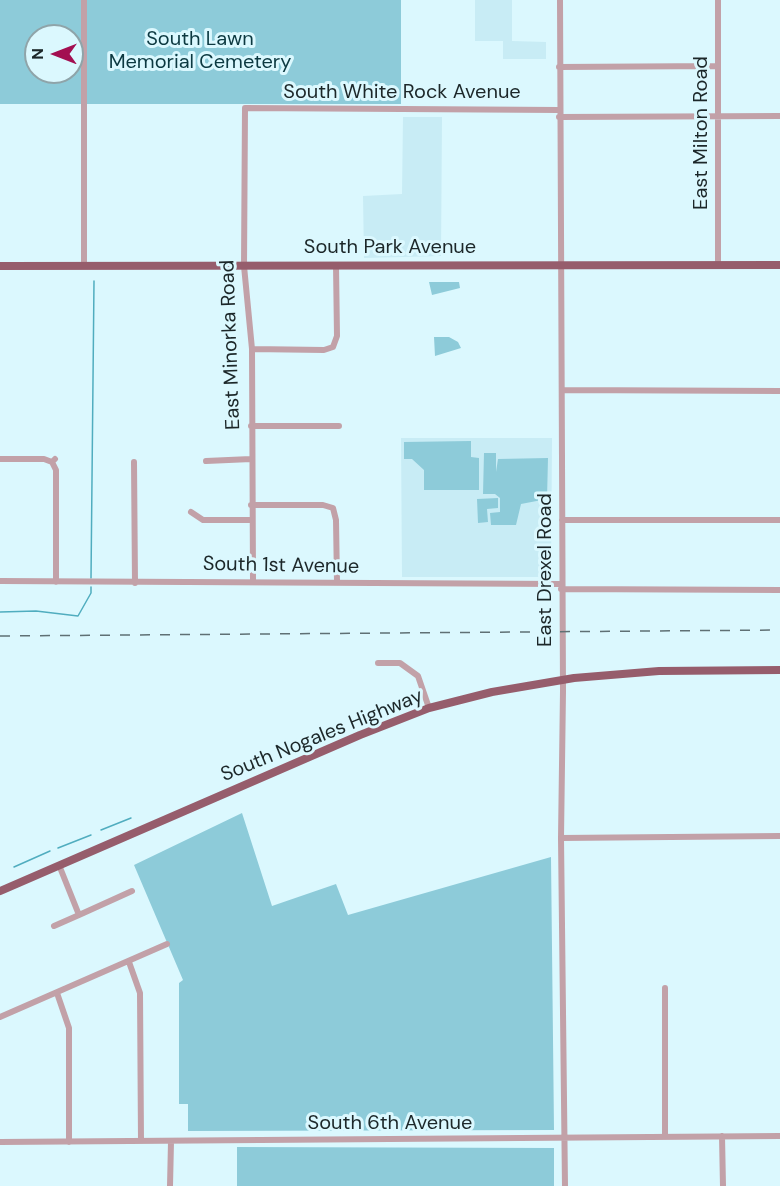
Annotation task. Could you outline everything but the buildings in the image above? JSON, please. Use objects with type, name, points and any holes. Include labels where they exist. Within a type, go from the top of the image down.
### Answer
[{"type":"main road","name":"South Park Avenue","points":[[0,266],[780,265]]},
{"type":"main road","name":"South Nogales Highway","points":[[0,891],[360,735],[429,708],[492,692],[622,673],[780,670]]},
{"type":"street","points":[[84,0],[84,266]]},
{"type":"street","name":"East Drexel Road","points":[[560,0],[563,680],[561,838],[565,1186]]},
{"type":"street","name":"East Milton Road","points":[[718,0],[718,265]]},
{"type":"street","points":[[559,67],[718,66]]},
{"type":"street","name":"South White Rock Avenue","points":[[245,108],[780,116]]},
{"type":"street","name":"East Minorka Road","points":[[245,108],[244,266],[252,349],[253,581]]},
{"type":"street","points":[[252,349],[324,350],[334,348],[337,336],[336,265]]},
{"type":"street","points":[[562,390],[780,391]]},
{"type":"street","points":[[251,426],[339,426]]},
{"type":"street","points":[[0,459],[53,461],[56,470],[56,582]]},
{"type":"street","points":[[206,461],[251,459]]},
{"type":"street","points":[[134,462],[135,583]]},
{"type":"street","points":[[251,505],[327,505],[334,507],[337,582]]},
{"type":"street","points":[[191,512],[203,520],[251,520]]},
{"type":"street","points":[[562,520],[780,520]]},
{"type":"street","name":"South 1st Avenue","points":[[0,581],[135,583],[253,581],[780,590]]},
{"type":"street","points":[[378,663],[400,663],[418,676],[429,708]]},
{"type":"street","points":[[561,838],[780,836]]},
{"type":"street","points":[[59,865],[80,915]]},
{"type":"street","points":[[54,926],[132,891]]},
{"type":"street","points":[[0,1017],[168,944]]},
{"type":"street","points":[[129,962],[140,993],[141,1141]]},
{"type":"street","points":[[665,988],[665,1136]]},
{"type":"street","points":[[57,993],[69,1028],[69,1142]]},
{"type":"street","points":[[722,1136],[723,1186]]},
{"type":"street","name":"South 6th Avenue","points":[[0,1142],[780,1136]]},
{"type":"street","points":[[170,1186],[171,1142]]},
{"type":"shaded area","points":[[475,0],[512,0],[512,41],[546,42],[546,59],[503,59],[503,41],[475,41]]},
{"type":"shaded area","points":[[403,117],[442,117],[441,256],[364,258],[363,196],[402,194]]},
{"type":"shaded area","points":[[401,438],[552,438],[551,577],[402,577]]},
{"type":"green space","name":"South Lawn Memorial Cemetery","points":[[0,0],[401,0],[401,104],[0,104]]},
{"type":"green space","points":[[429,282],[459,282],[460,288],[432,295]]},
{"type":"green space","points":[[434,337],[449,337],[458,342],[461,348],[435,356]]},
{"type":"green space","points":[[471,441],[471,457],[479,458],[479,490],[424,490],[424,470],[412,459],[404,459],[404,442]]},
{"type":"green space","points":[[484,453],[496,453],[496,472],[498,459],[548,458],[547,499],[521,504],[516,525],[491,525],[490,513],[500,512],[500,498],[495,494],[483,494]]},
{"type":"green space","points":[[498,498],[498,508],[487,509],[488,522],[478,523],[477,499]]},
{"type":"green space","points":[[242,813],[272,906],[336,884],[348,915],[551,857],[554,1130],[188,1131],[188,1104],[179,1104],[179,983],[183,980],[134,865]]},
{"type":"green space","points":[[237,1147],[554,1148],[554,1186],[237,1186]]},
{"type":"waterway","points":[[91,578],[94,281]]},
{"type":"waterway","points":[[0,612],[36,611],[78,616],[91,593],[91,587]]},
{"type":"waterway","points":[[101,830],[131,818]]},
{"type":"waterway","points":[[58,848],[91,835]]},
{"type":"waterway","points":[[14,867],[50,851]]},
{"type":"railway","points":[[0,636],[780,630]]}]
